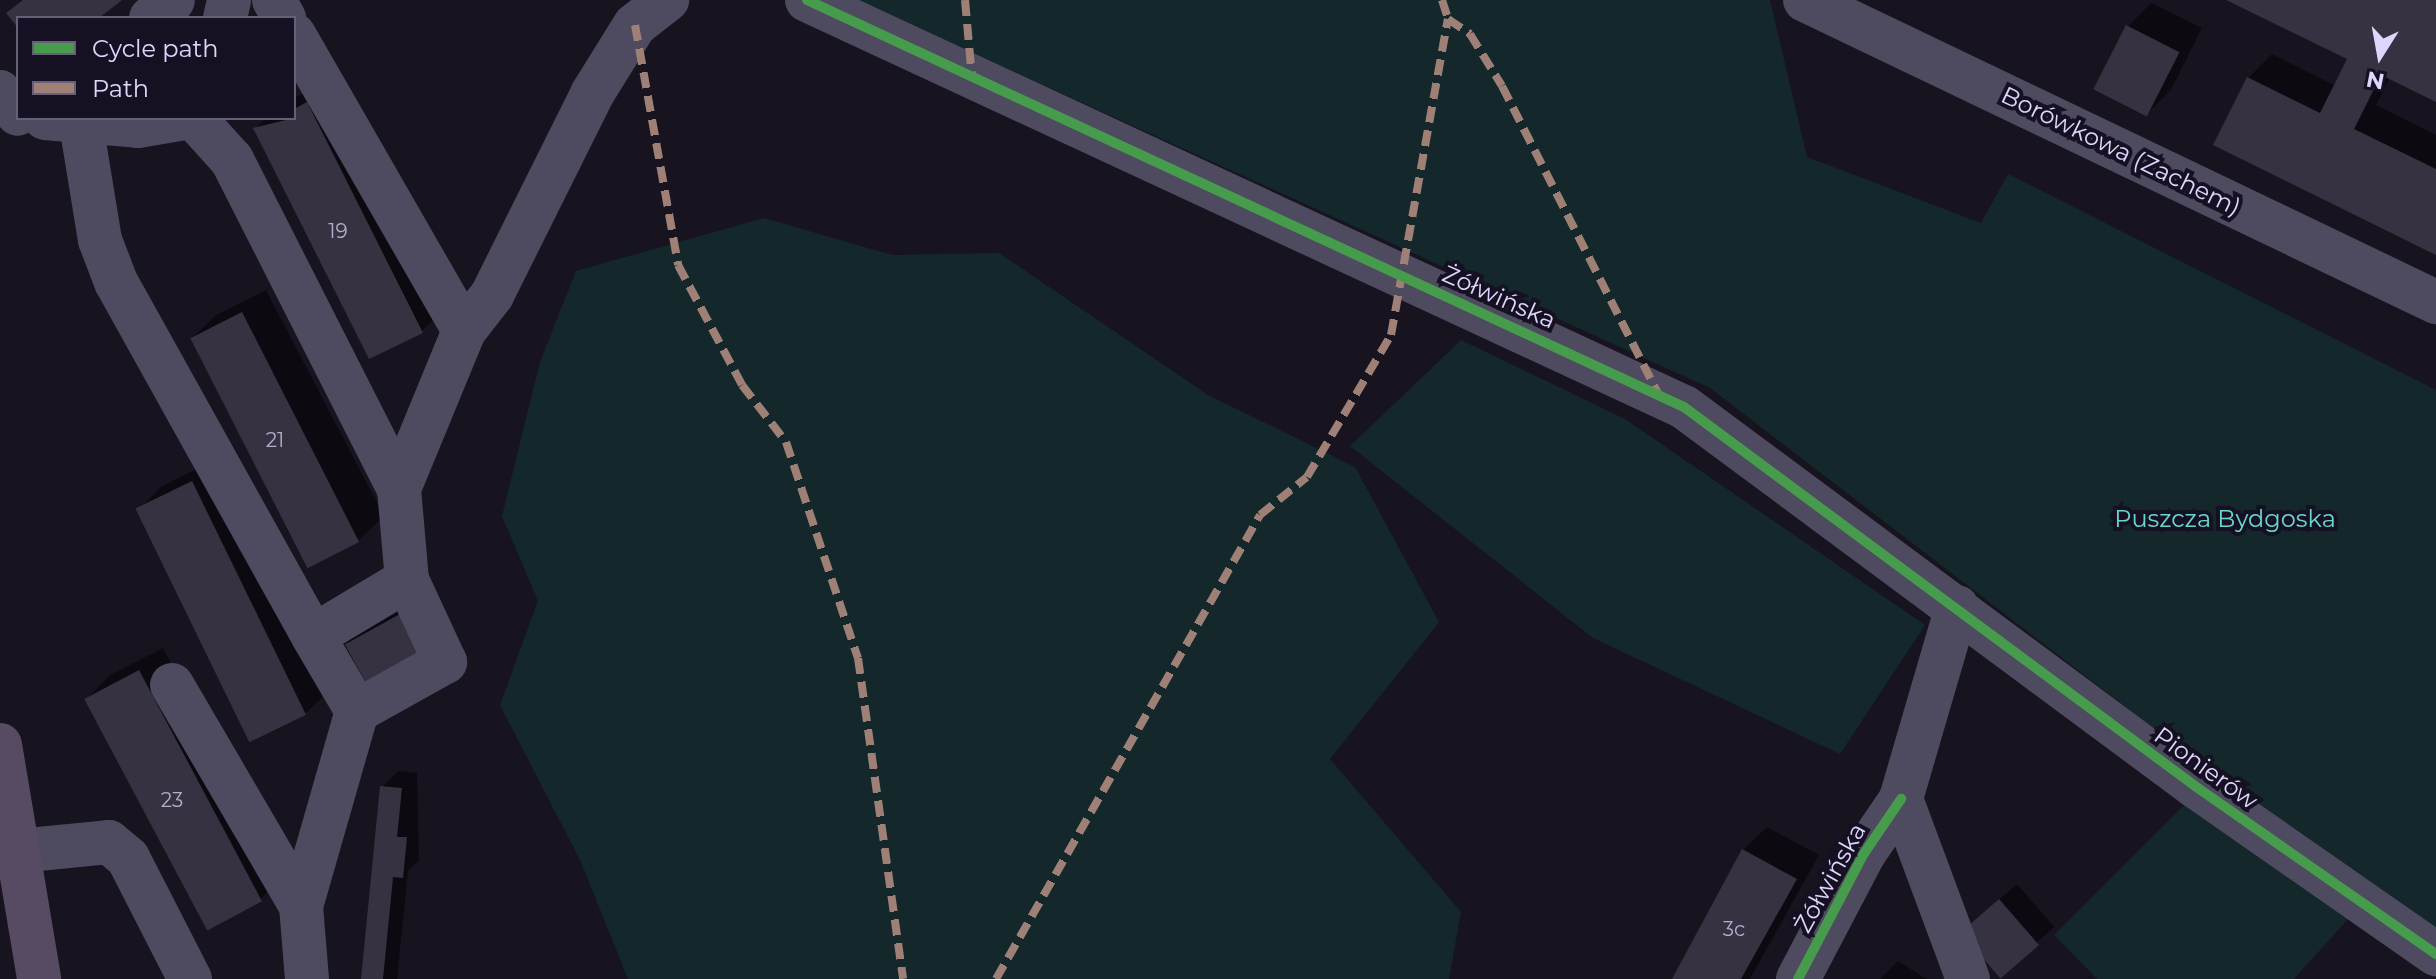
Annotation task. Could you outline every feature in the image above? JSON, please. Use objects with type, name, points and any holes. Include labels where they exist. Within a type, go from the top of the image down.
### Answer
[{"type":"main road","points":[[0,745],[39,979]]},
{"type":"street","points":[[153,16],[173,0]]},
{"type":"street","name":"Żółwińska","points":[[807,0],[1684,407],[1957,607],[1901,799],[1863,855],[1798,979]]},
{"type":"street","name":"Borówkowa (Zachem)","points":[[1805,0],[2436,302]]},
{"type":"street","points":[[399,489],[464,331],[492,295],[592,94],[644,8]]},
{"type":"street","points":[[296,38],[464,331]]},
{"type":"street","points":[[29,120],[100,240],[116,282],[357,711]]},
{"type":"street","points":[[196,120],[232,160],[399,489],[407,580],[445,662],[357,711],[301,906],[307,979]]},
{"type":"street","points":[[313,636],[407,580]]},
{"type":"street","name":"Pionierów","points":[[1957,607],[2436,954]]},
{"type":"street","points":[[172,685],[301,906]]},
{"type":"street","points":[[1901,799],[1968,979]]},
{"type":"street","points":[[18,851],[109,842],[128,858],[190,979]]},
{"type":"green space","name":"Puszcza Bydgoska","points":[[856,0],[1770,0],[1807,157],[1981,223],[2008,174],[2436,390],[2436,934],[2233,789],[1710,388]]},
{"type":"green space","points":[[764,218],[892,255],[999,253],[1208,395],[1355,467],[1439,622],[1330,759],[1461,912],[1449,979],[628,979],[581,862],[500,705],[538,601],[502,516],[540,362],[576,271]]},
{"type":"green space","points":[[1461,340],[1625,419],[1925,625],[1840,754],[1593,638],[1350,446]]},
{"type":"green space","points":[[2184,805],[2349,918],[2294,979],[2097,979],[2054,935]]},
{"type":"building","points":[[23,0],[122,0],[102,16],[16,16],[16,26],[6,13]]},
{"type":"building","points":[[2226,0],[2436,0],[2436,102],[2381,75],[2354,129],[2436,169],[2436,255],[2213,145],[2247,77],[2320,113],[2347,59]]},
{"type":"building","points":[[2126,25],[2179,52],[2147,116],[2093,89]]},
{"type":"building","points":[[307,102],[423,333],[369,359],[253,128],[296,120],[296,108]]},
{"type":"building","points":[[242,312],[359,542],[307,568],[190,338]]},
{"type":"building","points":[[192,481],[306,715],[249,742],[135,509]]},
{"type":"building","points":[[400,614],[423,656],[368,687],[345,645]]},
{"type":"building","points":[[139,670],[262,901],[207,930],[84,699]]},
{"type":"building","points":[[380,786],[402,788],[397,837],[407,837],[403,878],[393,877],[383,979],[361,979]]},
{"type":"building","points":[[1742,849],[1797,879],[1741,979],[1672,979]]},
{"type":"building","points":[[1999,899],[2039,945],[2001,978],[1961,932]]},
{"type":"marked path","points":[[965,0],[972,79]]},
{"type":"marked path","points":[[1442,0],[1448,19]]},
{"type":"marked path","points":[[996,979],[1260,515],[1307,477],[1391,335],[1448,19],[1470,34],[1502,86],[1658,393]]},
{"type":"marked path","points":[[635,25],[678,265],[742,385],[786,442],[858,658],[903,979]]},
{"type":"cycle path","points":[[807,0],[1684,407],[2195,786],[2436,954]]},
{"type":"cycle path","points":[[1798,979],[1863,855],[1901,799]]}]
